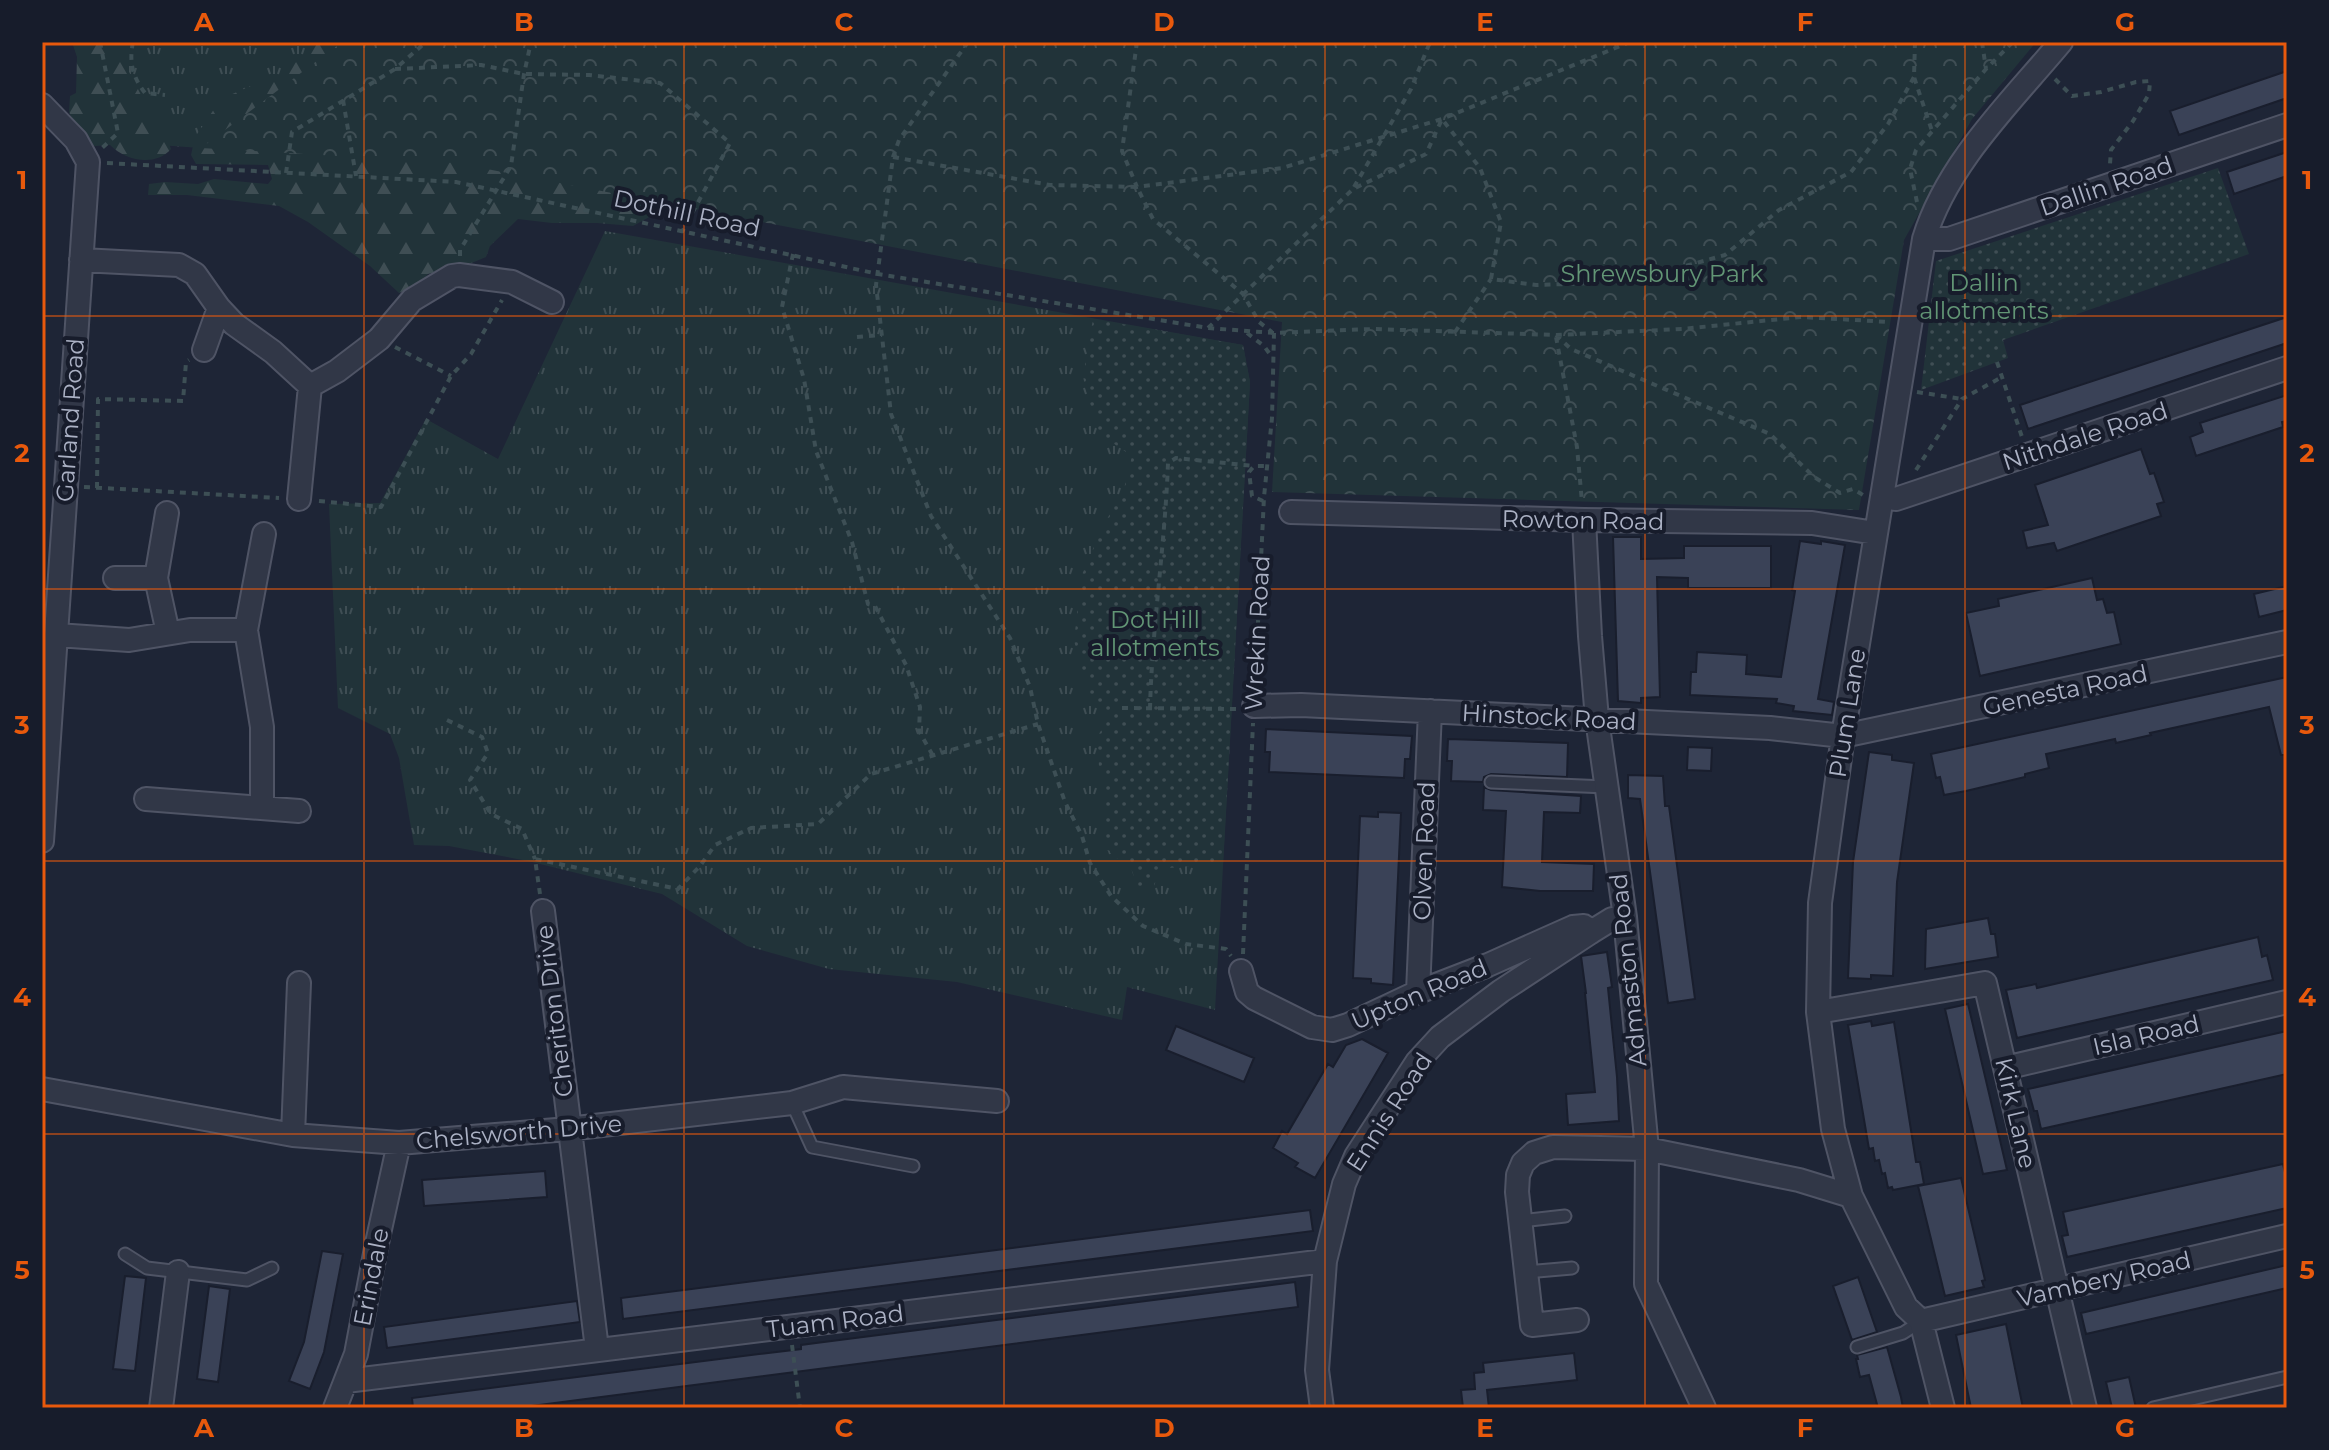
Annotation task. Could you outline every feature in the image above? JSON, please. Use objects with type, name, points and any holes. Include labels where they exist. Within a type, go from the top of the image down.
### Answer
[{"type":"street","name":"Plum Lane","points":[[1943,1408],[1921,1321],[1906,1307],[1851,1196],[1833,1129],[1818,1012],[1820,903],[1843,736],[1924,239],[1945,190],[1982,138],[2061,42]]},
{"type":"street","points":[[42,105],[76,140],[88,162]]},
{"type":"street","name":"Dallin Road","points":[[1924,239],[1949,239],[2287,125]]},
{"type":"street","name":"Garland Road","points":[[42,841],[44,761],[57,635],[53,501],[81,260],[88,162]]},
{"type":"street","points":[[81,260],[179,265],[195,274],[234,324],[273,352],[310,386]]},
{"type":"street","points":[[310,386],[337,371],[379,339],[412,300],[452,276],[512,282],[552,302]]},
{"type":"street","points":[[204,350],[219,308]]},
{"type":"street","name":"Nithdale Road","points":[[1878,516],[1896,499],[1915,492],[2287,368]]},
{"type":"street","points":[[299,499],[310,386]]},
{"type":"street","name":"Rowton Road","points":[[1291,512],[1812,523],[1878,516]]},
{"type":"street","points":[[167,513],[156,578],[168,633]]},
{"type":"street","name":"Admaston Road","points":[[1584,520],[1597,719],[1625,917],[1647,1149],[1646,1284],[1704,1408]]},
{"type":"street","points":[[262,808],[262,727],[246,630],[264,534]]},
{"type":"street","points":[[115,578],[156,578]]},
{"type":"street","points":[[57,635],[129,640],[190,630],[246,630]]},
{"type":"street","name":"Genesta Road","points":[[1843,736],[2287,642]]},
{"type":"street","name":"Hinstock Road","points":[[1254,706],[1301,705],[1597,719],[1770,728],[1843,736]]},
{"type":"street","name":"Olven Road","points":[[1418,992],[1430,711]]},
{"type":"street","points":[[146,799],[299,811]]},
{"type":"street","name":"Cheriton Drive","points":[[543,911],[597,1349]]},
{"type":"street","name":"Ennis Road","points":[[1322,1408],[1317,1370],[1325,1261],[1344,1184],[1356,1156],[1417,1062],[1440,1037],[1501,991],[1591,932],[1612,919],[1625,917]]},
{"type":"street","name":"Upton Road","points":[[1244,981],[1254,998],[1312,1027],[1332,1030],[1573,927],[1584,926],[1591,932]]},
{"type":"street","points":[[293,1135],[299,983]]},
{"type":"street","name":"Kirk Lane","points":[[1818,1012],[1985,983],[2085,1408]]},
{"type":"street","name":"Isla Road","points":[[2005,1068],[2287,1002]]},
{"type":"street","name":"Chelsworth Drive","points":[[42,1089],[293,1135],[399,1143],[568,1129],[792,1103],[843,1087],[997,1101]]},
{"type":"street","name":"Erindale","points":[[335,1408],[356,1354],[399,1143]]},
{"type":"street","points":[[1577,1320],[1532,1325],[1518,1175],[1523,1163],[1534,1153],[1553,1147],[1647,1149],[1799,1180],[1851,1196]]},
{"type":"street","name":"Vambery Road","points":[[1921,1321],[2287,1236]]},
{"type":"street","name":"Tuam Road","points":[[346,1381],[1325,1261]]},
{"type":"street","points":[[161,1408],[178,1272]]},
{"type":"lane","points":[[1491,782],[1606,787]]},
{"type":"lane","points":[[792,1103],[812,1147],[913,1166]]},
{"type":"lane","points":[[1521,1221],[1565,1216]]},
{"type":"lane","points":[[125,1254],[147,1268],[247,1280],[272,1268]]},
{"type":"lane","points":[[1526,1272],[1572,1268]]},
{"type":"lane","points":[[1857,1347],[1903,1333],[1921,1321]]},
{"type":"lane","points":[[2153,1408],[2287,1377]]},
{"type":"path","points":[[88,162],[118,133],[100,42]]},
{"type":"path","points":[[133,42],[130,59],[135,80],[145,93],[165,95]]},
{"type":"path","points":[[286,173],[292,132],[395,69],[426,42]]},
{"type":"path","points":[[459,275],[460,250],[511,166],[531,42]]},
{"type":"path","points":[[968,42],[899,140],[893,157],[876,285],[891,414],[931,516],[1010,638],[1030,687],[1038,724],[1065,802],[1082,836],[1090,863],[1111,896],[1143,926],[1186,944],[1226,949],[1244,981]]},
{"type":"path","points":[[1137,42],[1122,151],[1137,187],[1153,219],[1243,294],[1259,322],[1274,333]]},
{"type":"path","points":[[1208,328],[1353,189],[1411,89],[1430,42]]},
{"type":"path","points":[[893,157],[1050,185],[1137,187],[1282,168],[1442,119],[1630,42]]},
{"type":"path","points":[[1915,42],[1914,77],[1932,131]]},
{"type":"path","points":[[1982,42],[1986,69]]},
{"type":"path","points":[[1917,198],[1910,169],[1916,150],[2013,42]]},
{"type":"path","points":[[395,69],[481,65],[524,74],[589,75],[660,83],[730,143],[682,232]]},
{"type":"path","points":[[2041,65],[2072,96],[2150,81],[2149,94],[2111,150],[2108,186]]},
{"type":"path","points":[[1491,279],[1536,285],[1628,282],[1725,255],[1779,210],[1851,172],[1888,124],[1914,77]]},
{"type":"path","points":[[343,100],[356,176]]},
{"type":"path","points":[[1353,189],[1426,154],[1442,119]]},
{"type":"path","points":[[1442,119],[1480,168],[1501,222],[1491,279],[1455,332]]},
{"type":"path","name":"Dothill Road","points":[[88,162],[456,182],[878,274],[1208,328],[1274,333],[1373,329],[1556,335],[1682,329],[1801,317],[1911,323]]},
{"type":"path","points":[[793,254],[782,307],[804,379],[816,451],[852,542],[868,604],[875,606],[906,665],[920,707],[919,731],[932,755]]},
{"type":"path","points":[[1245,331],[1264,346],[1273,361]]},
{"type":"path","name":"Wrekin Road","points":[[1245,933],[1263,501],[1272,418],[1274,333]]},
{"type":"path","points":[[857,337],[882,335]]},
{"type":"path","points":[[1556,335],[1571,349],[1770,434],[1814,477],[1840,493],[1853,489],[1866,497],[1878,516]]},
{"type":"path","points":[[1556,335],[1577,447],[1584,520]]},
{"type":"path","points":[[379,339],[451,376]]},
{"type":"path","points":[[97,488],[98,399],[183,401],[186,362],[204,350]]},
{"type":"path","points":[[1997,362],[2028,454]]},
{"type":"path","points":[[1915,492],[1911,476],[1962,399],[2002,377]]},
{"type":"path","points":[[1900,390],[1962,399]]},
{"type":"path","points":[[1150,709],[1168,463],[1176,458],[1267,466]]},
{"type":"path","points":[[1254,466],[1249,472],[1252,496],[1263,501]]},
{"type":"path","points":[[1122,708],[1231,710],[1254,706]]},
{"type":"path","points":[[447,720],[482,737],[488,753],[470,780],[491,814],[522,829],[535,859],[543,911]]},
{"type":"path","points":[[535,859],[678,889],[715,845],[751,828],[818,824],[871,774],[1038,724]]},
{"type":"path","points":[[789,1326],[800,1408]]},
{"type":"green space","points":[[72,42],[118,42],[141,95],[143,114],[159,122],[171,149],[157,158],[140,160],[124,155],[110,145],[95,146],[81,141],[69,112],[70,96],[76,93],[77,57]]},
{"type":"green space","points":[[112,42],[342,42],[201,148],[131,143]]},
{"type":"green space","points":[[319,42],[408,42],[671,194],[653,215],[633,226],[518,219],[490,246],[486,257],[428,274],[420,284],[399,293],[370,266],[308,222],[279,206],[187,195],[148,195],[149,184],[165,182],[198,184],[214,179],[268,184],[272,179],[268,165],[196,164],[191,155],[195,137],[221,99],[253,85],[275,80]]},
{"type":"green space","name":"Shrewsbury Park","points":[[342,42],[2036,42],[1972,119],[1904,240],[1859,510],[1272,492],[1282,322],[456,163],[201,148]]},
{"type":"green space","name":"Dallin allotments","points":[[2218,168],[2249,254],[2003,340],[2008,358],[1921,390],[1936,261]]},
{"type":"green space","points":[[605,231],[1243,345],[1250,382],[1215,1010],[1127,987],[1122,1020],[957,982],[829,969],[747,946],[662,894],[528,861],[449,846],[414,845],[399,758],[390,734],[338,708],[329,504],[380,503],[426,419],[498,459]]},
{"type":"green space","name":"Dot Hill allotments","points":[[1093,319],[1243,345],[1250,382],[1223,863],[1158,869],[1154,888],[1138,886],[1132,871],[1106,849],[1106,777],[1099,767],[1097,737],[1111,715],[1091,699],[1074,641],[1081,577],[1102,528],[1124,489],[1132,456],[1098,433],[1083,377]]},
{"type":"building","points":[[2287,71],[2287,98],[2179,135],[2170,111]]},
{"type":"building","points":[[2287,152],[2287,176],[2234,194],[2227,172]]},
{"type":"building","points":[[2287,317],[2287,343],[2028,429],[2020,405]]},
{"type":"building","points":[[2287,395],[2287,421],[2282,422],[2283,427],[2196,456],[2190,437],[2203,432],[2200,423]]},
{"type":"building","points":[[2141,449],[2164,502],[2157,504],[2161,516],[2057,551],[2054,543],[2027,548],[2023,531],[2048,525],[2035,485]]},
{"type":"building","points":[[1613,537],[1641,537],[1641,559],[1684,558],[1684,546],[1771,546],[1771,588],[1688,588],[1688,578],[1657,577],[1660,697],[1641,698],[1641,703],[1618,701]]},
{"type":"building","points":[[1800,541],[1845,545],[1818,699],[1834,702],[1832,715],[1793,711],[1794,706],[1776,703],[1777,699],[1690,695],[1691,672],[1696,672],[1697,652],[1747,655],[1746,674],[1781,677]]},
{"type":"building","points":[[2092,578],[2097,600],[2103,599],[2107,613],[2114,612],[2121,644],[1980,676],[1966,613],[1999,606],[1998,599]]},
{"type":"building","points":[[2287,586],[2287,610],[2259,617],[2254,594]]},
{"type":"building","points":[[2287,677],[2287,755],[2281,755],[2269,707],[2116,743],[2115,739],[2046,754],[2049,768],[1966,791],[1944,795],[1940,777],[1936,778],[1931,754]]},
{"type":"building","points":[[1266,729],[1412,736],[1410,759],[1405,759],[1404,778],[1269,772],[1270,752],[1265,752]]},
{"type":"building","points":[[1448,739],[1568,743],[1567,777],[1491,774],[1484,777],[1483,782],[1451,781],[1452,761],[1447,761]]},
{"type":"building","points":[[1688,747],[1712,748],[1711,771],[1687,770]]},
{"type":"building","points":[[1869,752],[1892,755],[1892,760],[1914,763],[1897,882],[1893,976],[1871,975],[1871,979],[1848,978],[1853,862]]},
{"type":"building","points":[[1628,775],[1663,776],[1695,999],[1668,1003],[1640,799],[1628,798]]},
{"type":"building","points":[[1484,787],[1581,796],[1580,813],[1544,812],[1542,862],[1594,864],[1593,891],[1502,887],[1506,811],[1483,810]]},
{"type":"building","points":[[1378,812],[1401,813],[1393,985],[1353,978],[1360,816],[1378,817]]},
{"type":"building","points":[[1988,918],[1991,934],[1995,934],[1998,957],[1925,969],[1926,929]]},
{"type":"building","points":[[2258,937],[2262,957],[2267,955],[2273,980],[2017,1038],[2006,990],[2036,984],[2037,988]]},
{"type":"building","points":[[1607,952],[1612,987],[1608,988],[1619,1121],[1568,1125],[1566,1094],[1595,1092],[1581,956]]},
{"type":"building","points":[[1968,1004],[2007,1170],[1983,1174],[1945,1009]]},
{"type":"building","points":[[1871,1021],[1872,1026],[1894,1022],[1916,1162],[1920,1162],[1924,1184],[1893,1190],[1892,1187],[1888,1188],[1879,1160],[1875,1161],[1873,1148],[1869,1149],[1848,1025]]},
{"type":"building","points":[[1176,1026],[1254,1058],[1244,1082],[1166,1050]]},
{"type":"building","points":[[2287,1031],[2287,1074],[2041,1129],[2028,1089]]},
{"type":"building","points":[[1362,1039],[1388,1053],[1315,1178],[1295,1167],[1298,1163],[1273,1148],[1282,1131],[1287,1134],[1328,1064],[1333,1067],[1346,1045]]},
{"type":"building","points":[[2283,1164],[2287,1181],[2287,1208],[2067,1257],[2062,1236],[2068,1235],[2063,1212]]},
{"type":"building","points":[[545,1171],[547,1197],[424,1206],[422,1180]]},
{"type":"building","points":[[1961,1178],[1985,1280],[1982,1281],[1984,1287],[1945,1296],[1918,1186]]},
{"type":"building","points":[[1310,1210],[1313,1231],[623,1319],[621,1298]]},
{"type":"building","points":[[322,1251],[343,1254],[324,1352],[310,1389],[289,1381],[304,1342]]},
{"type":"building","points":[[2287,1265],[2287,1288],[2086,1334],[2081,1313]]},
{"type":"building","points":[[125,1276],[146,1278],[135,1371],[113,1369]]},
{"type":"building","points":[[1858,1277],[1877,1332],[1852,1340],[1833,1286]]},
{"type":"building","points":[[1295,1282],[1298,1307],[516,1408],[413,1408],[412,1398]]},
{"type":"building","points":[[209,1286],[230,1289],[218,1382],[197,1379]]},
{"type":"building","points":[[577,1301],[580,1322],[387,1348],[384,1327]]},
{"type":"building","points":[[2006,1324],[2023,1408],[1971,1408],[1956,1335]]},
{"type":"building","points":[[1887,1347],[1903,1408],[1878,1408],[1869,1375],[1860,1377],[1857,1355]]},
{"type":"building","points":[[1574,1353],[1577,1380],[1487,1390],[1489,1408],[1463,1408],[1461,1390],[1475,1389],[1474,1373],[1484,1372],[1483,1363]]},
{"type":"building","points":[[2129,1377],[2136,1408],[2112,1408],[2106,1382]]}]
